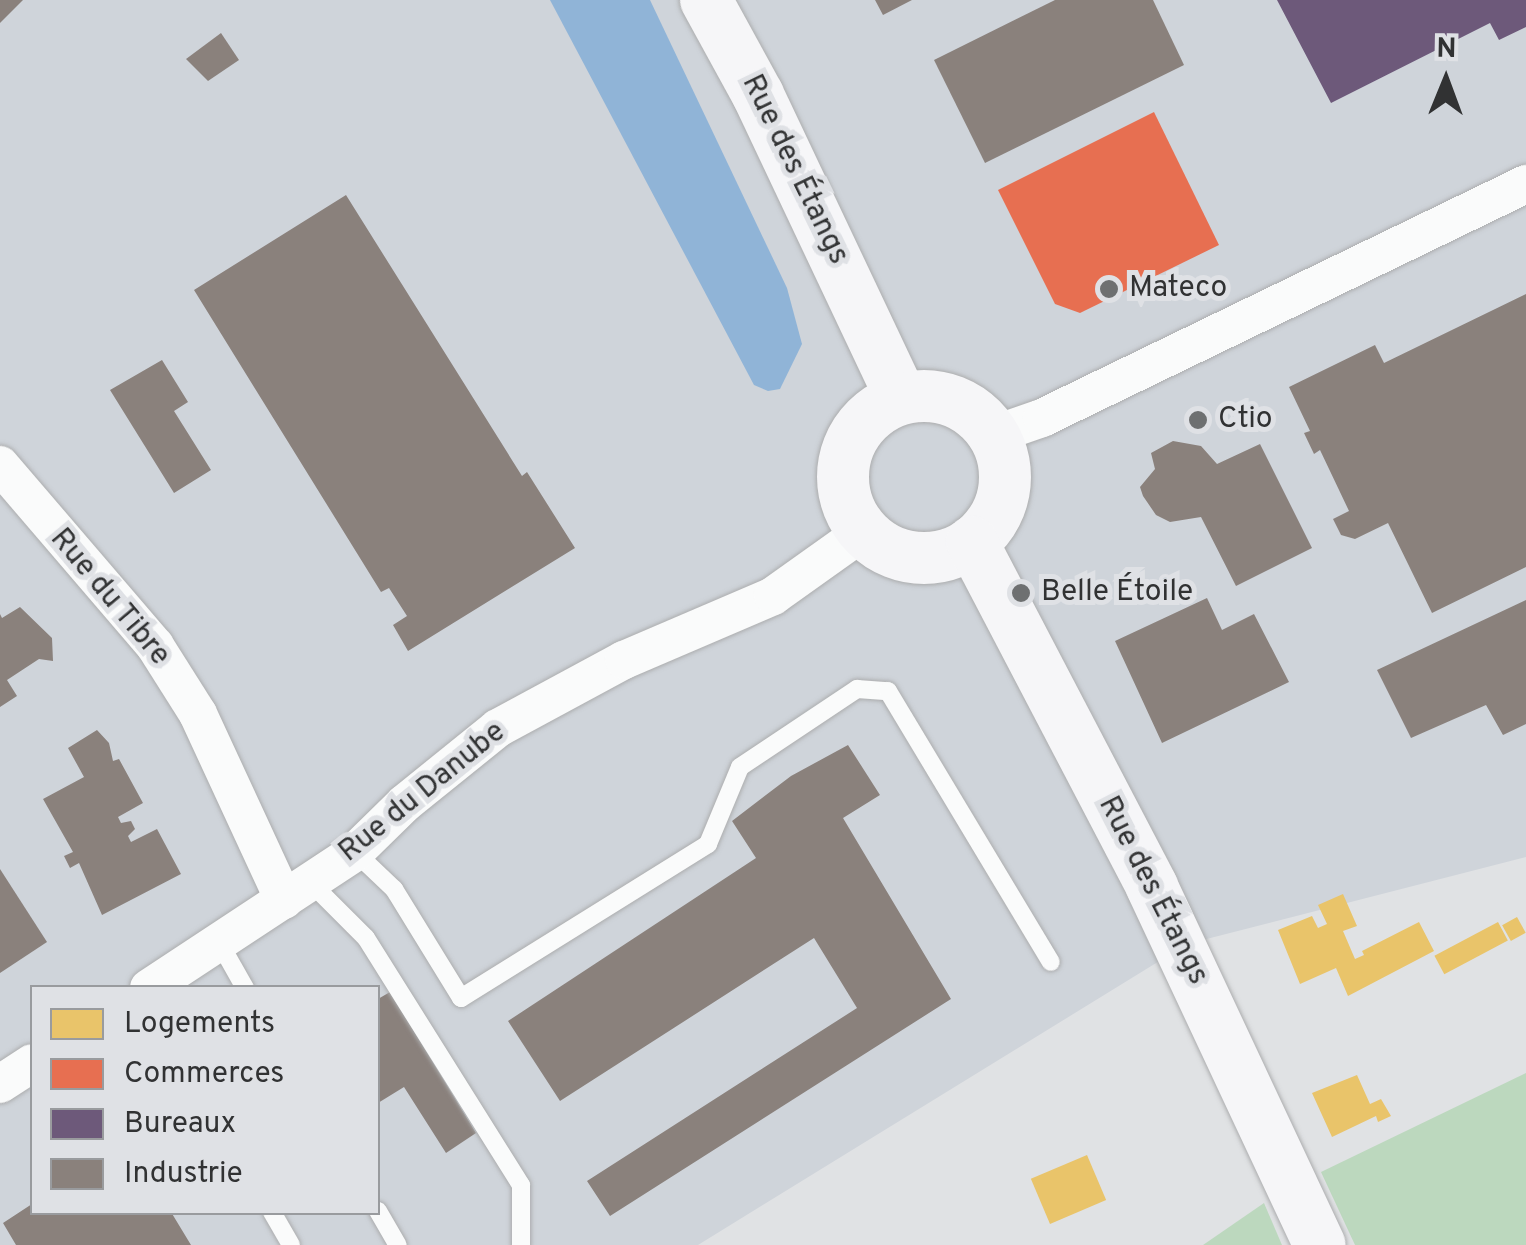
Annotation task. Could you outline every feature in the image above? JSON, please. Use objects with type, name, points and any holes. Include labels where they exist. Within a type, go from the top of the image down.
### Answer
[{"type":"main road","name":"Rue des Étangs","points":[[706,0],[758,95],[901,398]]},
{"type":"main road","points":[[901,398],[946,398],[971,410],[993,435],[1004,457],[1006,488],[996,517],[956,553],[908,557],[886,549],[851,514],[843,488],[844,462],[853,437],[870,416],[901,398]]},
{"type":"main road","name":"Rue des Étangs","points":[[972,542],[1152,887],[1320,1245]]},
{"type":"street","points":[[993,435],[1042,418],[1526,184]]},
{"type":"street","name":"Rue du Tibre","points":[[0,465],[155,646],[198,714],[297,891]]},
{"type":"street","name":"Rue du Danube","points":[[154,985],[354,852],[405,803],[498,728],[624,660],[773,596],[864,531]]},
{"type":"street","points":[[0,1084],[30,1064]]},
{"type":"lane","points":[[354,852],[394,889],[461,998],[708,844],[740,767],[857,689],[888,691],[1051,962]]},
{"type":"lane","points":[[297,891],[366,938],[521,1185],[521,1245]]},
{"type":"lane","points":[[219,942],[243,985]]},
{"type":"lane","points":[[380,1214],[398,1245]]},
{"type":"lane","points":[[274,1215],[291,1245]]},
{"type":"shaded area","points":[[0,0],[1526,0],[1526,857],[1187,944],[698,1245],[0,1245]]},
{"type":"green space","points":[[1526,1073],[1526,1245],[1355,1245],[1321,1172]]},
{"type":"green space","points":[[1264,1203],[1282,1245],[1203,1245]]},
{"type":"water","points":[[550,0],[650,0],[787,288],[802,344],[780,389],[768,391],[754,385]]},
{"type":"building: Logements","points":[[1343,894],[1357,926],[1343,931],[1355,959],[1364,955],[1362,951],[1419,922],[1434,951],[1348,996],[1336,968],[1300,984],[1278,930],[1312,916],[1318,928],[1327,924],[1318,905]]},
{"type":"building: Logements","points":[[1517,917],[1526,933],[1511,941],[1502,925]]},
{"type":"building: Logements","points":[[1498,922],[1508,941],[1444,974],[1434,956]]},
{"type":"building: Logements","points":[[1357,1075],[1370,1104],[1381,1099],[1391,1116],[1378,1122],[1376,1116],[1332,1137],[1312,1093]]},
{"type":"building: Logements","points":[[1087,1155],[1106,1200],[1050,1224],[1031,1179]]},
{"type":"building: Commerces","points":[[1154,112],[1219,245],[1080,313],[1055,304],[998,190]]},
{"type":"building: Bureaux","points":[[1277,0],[1526,0],[1526,27],[1499,40],[1490,23],[1331,103]]},
{"type":"building: Industrie","points":[[0,0],[23,0],[0,23]]},
{"type":"building: Industrie","points":[[875,0],[912,0],[883,15]]},
{"type":"building: Industrie","points":[[1055,0],[1153,0],[1184,65],[985,163],[934,60]]},
{"type":"building: Industrie","points":[[221,33],[239,60],[208,81],[186,59]]},
{"type":"building: Industrie","points":[[346,195],[522,476],[527,472],[575,548],[408,651],[393,625],[407,616],[389,588],[381,592],[194,290]]},
{"type":"building: Industrie","points":[[1526,294],[1526,567],[1432,613],[1388,523],[1355,539],[1341,535],[1333,519],[1349,511],[1320,450],[1314,454],[1304,433],[1310,431],[1289,387],[1375,345],[1384,363]]},
{"type":"building: Industrie","points":[[162,360],[188,402],[174,411],[211,470],[174,493],[110,390]]},
{"type":"building: Industrie","points":[[1173,441],[1201,446],[1217,464],[1260,444],[1312,548],[1236,586],[1201,517],[1170,522],[1156,515],[1143,496],[1140,487],[1155,469],[1151,453]]},
{"type":"building: Industrie","points":[[1207,598],[1222,630],[1254,614],[1289,682],[1162,743],[1115,641]]},
{"type":"building: Industrie","points":[[1526,600],[1526,724],[1503,735],[1486,705],[1411,738],[1377,670]]},
{"type":"building: Industrie","points":[[20,607],[52,638],[53,661],[39,659],[7,680],[17,696],[0,707],[0,614],[2,618]]},
{"type":"building: Industrie","points":[[97,730],[109,743],[113,761],[119,759],[143,803],[118,817],[121,823],[131,821],[135,829],[128,836],[131,842],[157,829],[181,874],[102,915],[79,863],[70,868],[64,856],[73,852],[43,799],[84,777],[68,748]]},
{"type":"building: Industrie","points":[[848,745],[880,795],[843,818],[951,999],[610,1216],[587,1181],[857,1008],[814,938],[560,1101],[508,1021],[756,858],[732,821],[791,776]]},
{"type":"building: Industrie","points":[[0,869],[47,942],[0,973]]},
{"type":"building: Industrie","points":[[390,992],[476,1133],[446,1153],[404,1087],[380,1102],[380,998]]},
{"type":"building: Industrie","points":[[30,1205],[30,1215],[173,1215],[191,1245],[16,1245],[3,1223]]},
{"type":"place","name":"Mateco","points":[[1109,289]]},
{"type":"place","name":"Ctio","points":[[1198,420]]},
{"type":"place","name":"Belle Étoile","points":[[1021,593]]}]
